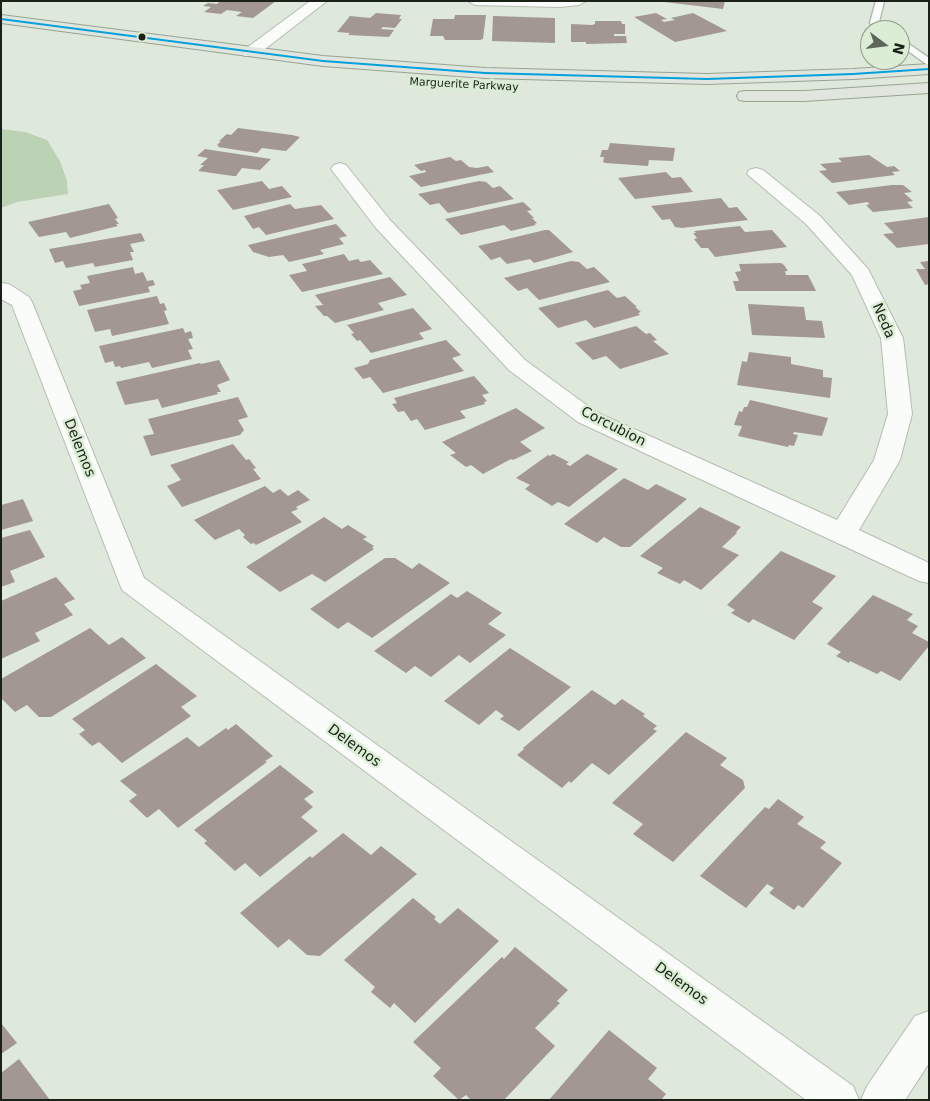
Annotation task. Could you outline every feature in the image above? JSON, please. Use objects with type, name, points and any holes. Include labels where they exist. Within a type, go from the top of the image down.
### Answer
[{"type":"main road","name":"Marguerite Parkway","points":[[1,20],[323,62],[485,73],[707,80],[929,69]]},
{"type":"main road","name":"Marguerite Parkway","points":[[304,74],[489,88],[626,92]]},
{"type":"main road","points":[[733,96],[804,96],[929,88]]},
{"type":"street","points":[[250,53],[320,1]]},
{"type":"street","points":[[475,1],[579,1]]},
{"type":"street","name":"Corcubion","points":[[340,169],[383,224],[517,365],[587,417],[929,574]]},
{"type":"street","name":"Neda","points":[[756,174],[813,220],[861,273],[892,338],[900,414],[887,460],[843,533]]},
{"type":"street","name":"Delemos","points":[[1,289],[21,302],[132,583],[839,1100]]},
{"type":"street","points":[[881,1100],[929,1029]]},
{"type":"lane","points":[[874,20],[877,5],[880,1]]},
{"type":"lane","points":[[910,49],[929,63]]},
{"type":"green space","points":[[1,129],[25,132],[47,140],[60,161],[67,181],[68,194],[17,202],[1,208]]},
{"type":"building","points":[[220,1],[276,1],[253,18],[236,16],[242,12],[227,10],[221,14],[204,12],[211,7],[203,6],[208,3],[217,4]]},
{"type":"building","points":[[656,1],[725,1],[723,9]]},
{"type":"building","points":[[376,13],[401,15],[399,19],[402,19],[395,28],[383,27],[381,29],[394,30],[389,37],[348,35],[350,33],[337,32],[350,16],[370,18]]},
{"type":"building","points":[[656,13],[667,19],[661,20],[664,22],[675,20],[671,18],[693,13],[727,31],[675,42],[634,17]]},
{"type":"building","points":[[455,15],[486,15],[483,39],[445,40],[443,36],[430,36],[433,19],[454,19]]},
{"type":"building","points":[[493,16],[555,18],[555,43],[492,41]]},
{"type":"building","points":[[595,21],[621,21],[622,24],[625,24],[625,34],[614,34],[614,36],[626,36],[627,43],[586,44],[586,42],[571,42],[571,24],[592,25],[595,24]]},
{"type":"building","points":[[238,128],[300,137],[286,151],[262,148],[257,153],[218,147],[217,145],[221,141],[219,141],[227,134],[231,135]]},
{"type":"building","points":[[610,143],[675,148],[673,161],[649,160],[648,166],[605,163],[603,162],[604,157],[600,157],[602,150],[608,150]]},
{"type":"building","points":[[205,149],[271,159],[260,170],[242,168],[236,176],[198,171],[204,165],[200,165],[208,158],[197,156]]},
{"type":"building","points":[[869,155],[887,167],[894,166],[900,171],[892,172],[895,175],[832,183],[819,171],[827,170],[820,164],[842,162],[838,158]]},
{"type":"building","points":[[450,157],[456,161],[461,160],[469,167],[488,166],[494,172],[421,187],[409,176],[426,172],[425,170],[421,171],[414,165]]},
{"type":"building","points":[[666,172],[672,178],[681,177],[693,192],[635,199],[618,178]]},
{"type":"building","points":[[262,181],[269,189],[282,186],[292,197],[233,210],[217,190]]},
{"type":"building","points":[[479,181],[486,182],[493,188],[500,186],[514,199],[448,213],[439,203],[430,205],[418,194]]},
{"type":"building","points":[[903,185],[912,192],[904,193],[913,201],[907,202],[913,208],[873,212],[866,205],[870,204],[867,202],[849,205],[836,192]]},
{"type":"building","points":[[721,198],[729,208],[737,207],[748,220],[682,228],[675,227],[670,219],[662,220],[651,206]]},
{"type":"building","points":[[523,202],[532,210],[527,211],[534,218],[532,218],[537,223],[534,224],[536,225],[511,231],[504,225],[461,235],[445,219]]},
{"type":"building","points":[[109,204],[118,218],[115,219],[119,224],[116,224],[118,226],[70,238],[66,232],[39,237],[28,222]]},
{"type":"building","points":[[290,204],[295,209],[321,205],[334,219],[266,235],[259,227],[253,229],[244,216]]},
{"type":"building","points":[[929,217],[929,244],[897,248],[883,234],[894,233],[884,223]]},
{"type":"building","points":[[336,224],[347,236],[339,238],[344,244],[320,250],[324,254],[289,262],[283,255],[269,257],[253,252],[248,245]]},
{"type":"building","points":[[740,226],[745,232],[772,230],[787,247],[715,257],[708,248],[701,248],[694,239],[697,238],[693,233],[696,233],[694,231]]},
{"type":"building","points":[[549,230],[573,252],[534,263],[530,259],[507,264],[500,257],[491,260],[478,246]]},
{"type":"building","points":[[141,233],[145,241],[130,244],[134,252],[130,252],[133,260],[95,267],[93,263],[66,268],[63,261],[55,263],[49,249]]},
{"type":"building","points":[[344,254],[349,261],[358,259],[361,262],[370,260],[383,274],[302,292],[289,275],[307,271],[302,264]]},
{"type":"building","points":[[571,261],[579,262],[587,269],[594,267],[610,282],[539,300],[527,288],[518,291],[504,278]]},
{"type":"building","points":[[929,261],[929,284],[925,285],[916,269],[925,269],[920,262]]},
{"type":"building","points":[[781,263],[788,271],[785,271],[786,275],[808,275],[816,291],[736,291],[733,281],[739,281],[735,272],[741,271],[739,264]]},
{"type":"building","points":[[133,267],[135,274],[143,272],[147,281],[153,280],[155,285],[148,287],[150,292],[79,306],[73,291],[82,289],[80,285],[90,283],[87,276]]},
{"type":"building","points":[[390,277],[407,295],[378,303],[384,310],[335,323],[327,316],[324,316],[315,306],[323,305],[315,295]]},
{"type":"building","points":[[608,290],[617,298],[625,296],[641,312],[638,313],[640,315],[594,328],[586,320],[558,328],[538,308]]},
{"type":"building","points":[[157,296],[160,304],[164,303],[167,310],[164,311],[169,324],[112,336],[110,329],[95,332],[87,310]]},
{"type":"building","points":[[748,304],[804,307],[806,320],[822,321],[825,338],[752,335]]},
{"type":"building","points":[[413,308],[432,329],[419,333],[424,339],[371,353],[360,340],[357,341],[351,334],[354,333],[347,325]]},
{"type":"building","points":[[636,326],[646,334],[650,333],[657,340],[653,341],[669,354],[620,369],[606,356],[593,360],[575,343]]},
{"type":"building","points":[[183,328],[185,333],[191,331],[193,338],[188,339],[193,349],[188,350],[192,359],[152,368],[149,362],[121,368],[120,366],[115,367],[113,361],[105,363],[99,346]]},
{"type":"building","points":[[446,340],[461,355],[452,358],[464,371],[383,393],[370,377],[363,379],[354,368],[368,364],[370,360]]},
{"type":"building","points":[[749,352],[791,357],[791,364],[823,370],[823,377],[832,378],[830,398],[737,385],[742,361],[747,362]]},
{"type":"building","points":[[219,360],[230,380],[217,385],[221,392],[162,408],[158,399],[125,405],[116,382],[200,363]]},
{"type":"building","points":[[474,376],[489,393],[482,395],[487,401],[484,402],[485,404],[460,411],[466,418],[425,430],[417,419],[411,421],[404,411],[398,412],[392,404],[397,403],[394,398]]},
{"type":"building","points":[[238,397],[248,417],[238,420],[244,430],[240,435],[151,456],[143,436],[154,434],[148,419]]},
{"type":"building","points":[[750,400],[828,418],[822,436],[794,432],[793,434],[798,435],[794,446],[789,445],[788,447],[738,436],[742,426],[734,425],[739,411],[742,412],[744,407],[747,407]]},
{"type":"building","points":[[516,408],[545,428],[520,442],[532,451],[513,460],[511,459],[483,474],[471,465],[466,467],[450,455],[456,453],[442,442]]},
{"type":"building","points":[[233,444],[246,460],[249,459],[256,468],[253,469],[261,479],[182,507],[167,486],[181,480],[170,465]]},
{"type":"building","points":[[553,454],[569,462],[566,464],[570,466],[587,454],[618,469],[569,507],[558,502],[552,506],[525,489],[530,485],[516,478],[548,455]]},
{"type":"building","points":[[624,478],[648,490],[656,484],[687,499],[630,547],[621,547],[604,537],[597,543],[564,524]]},
{"type":"building","points":[[265,486],[273,493],[280,489],[288,496],[298,490],[310,500],[296,507],[298,509],[291,512],[302,522],[256,545],[254,543],[251,544],[243,537],[245,535],[239,529],[215,540],[194,520]]},
{"type":"building","points":[[23,499],[33,521],[1,530],[1,505]]},
{"type":"building","points":[[700,507],[741,527],[722,547],[739,555],[701,590],[684,580],[680,584],[657,573],[663,568],[640,556]]},
{"type":"building","points":[[324,517],[342,529],[348,525],[367,537],[363,539],[374,546],[372,548],[374,549],[325,582],[312,574],[280,592],[246,567]]},
{"type":"building","points":[[30,530],[45,557],[10,571],[15,582],[1,587],[1,538]]},
{"type":"building","points":[[781,551],[836,576],[812,602],[823,608],[794,640],[753,619],[749,623],[731,613],[735,610],[727,605]]},
{"type":"building","points":[[385,558],[395,558],[412,569],[419,563],[450,583],[372,638],[348,622],[338,629],[310,609]]},
{"type":"building","points":[[56,577],[75,599],[64,604],[73,615],[35,633],[40,641],[1,659],[1,601]]},
{"type":"building","points":[[467,591],[502,613],[488,624],[506,635],[470,663],[459,655],[431,677],[415,666],[406,673],[374,651],[451,594],[457,598]]},
{"type":"building","points":[[873,595],[913,614],[907,620],[918,626],[912,633],[929,642],[929,646],[900,681],[881,671],[877,674],[850,661],[849,663],[836,656],[841,652],[827,644]]},
{"type":"building","points":[[90,628],[109,645],[122,637],[146,658],[51,717],[39,717],[27,705],[15,712],[1,698],[1,679]]},
{"type":"building","points":[[510,648],[571,687],[519,731],[500,719],[504,716],[496,710],[479,725],[444,701]]},
{"type":"building","points":[[156,664],[197,696],[181,707],[191,716],[122,763],[99,742],[92,746],[79,734],[85,730],[72,719]]},
{"type":"building","points":[[592,690],[615,705],[622,699],[645,714],[643,716],[657,726],[653,729],[657,731],[609,775],[592,763],[571,783],[569,781],[562,788],[517,755]]},
{"type":"building","points":[[236,724],[273,756],[178,828],[159,809],[147,818],[129,801],[137,795],[120,781],[187,737],[199,747],[226,728],[228,730]]},
{"type":"building","points":[[686,732],[727,758],[720,765],[743,780],[745,788],[673,862],[633,834],[643,824],[612,803]]},
{"type":"building","points":[[280,765],[314,792],[304,799],[313,807],[301,817],[318,831],[260,877],[245,863],[235,871],[204,843],[207,841],[194,830]]},
{"type":"building","points":[[778,799],[804,817],[797,824],[826,842],[820,848],[842,863],[803,908],[798,905],[794,910],[769,893],[774,888],[767,884],[746,908],[700,876],[765,807],[769,809]]},
{"type":"building","points":[[343,833],[371,855],[381,846],[417,874],[320,956],[307,955],[289,939],[278,948],[240,913],[310,856],[312,858]]},
{"type":"building","points":[[413,898],[436,917],[434,919],[440,924],[458,908],[499,941],[415,1023],[394,1003],[390,1008],[371,992],[375,987],[344,960]]},
{"type":"building","points":[[515,947],[568,990],[557,1001],[560,1003],[535,1028],[555,1046],[504,1100],[471,1100],[466,1095],[459,1100],[433,1076],[441,1068],[413,1042],[502,957],[504,959]]},
{"type":"building","points":[[1,1023],[17,1043],[1,1054]]},
{"type":"building","points":[[609,1030],[657,1068],[648,1079],[666,1094],[661,1100],[549,1100]]},
{"type":"building","points":[[19,1059],[50,1100],[1,1100],[1,1073]]},
{"type":"transit line","points":[[1,19],[323,61],[485,73],[707,79],[853,74],[929,69]]}]
